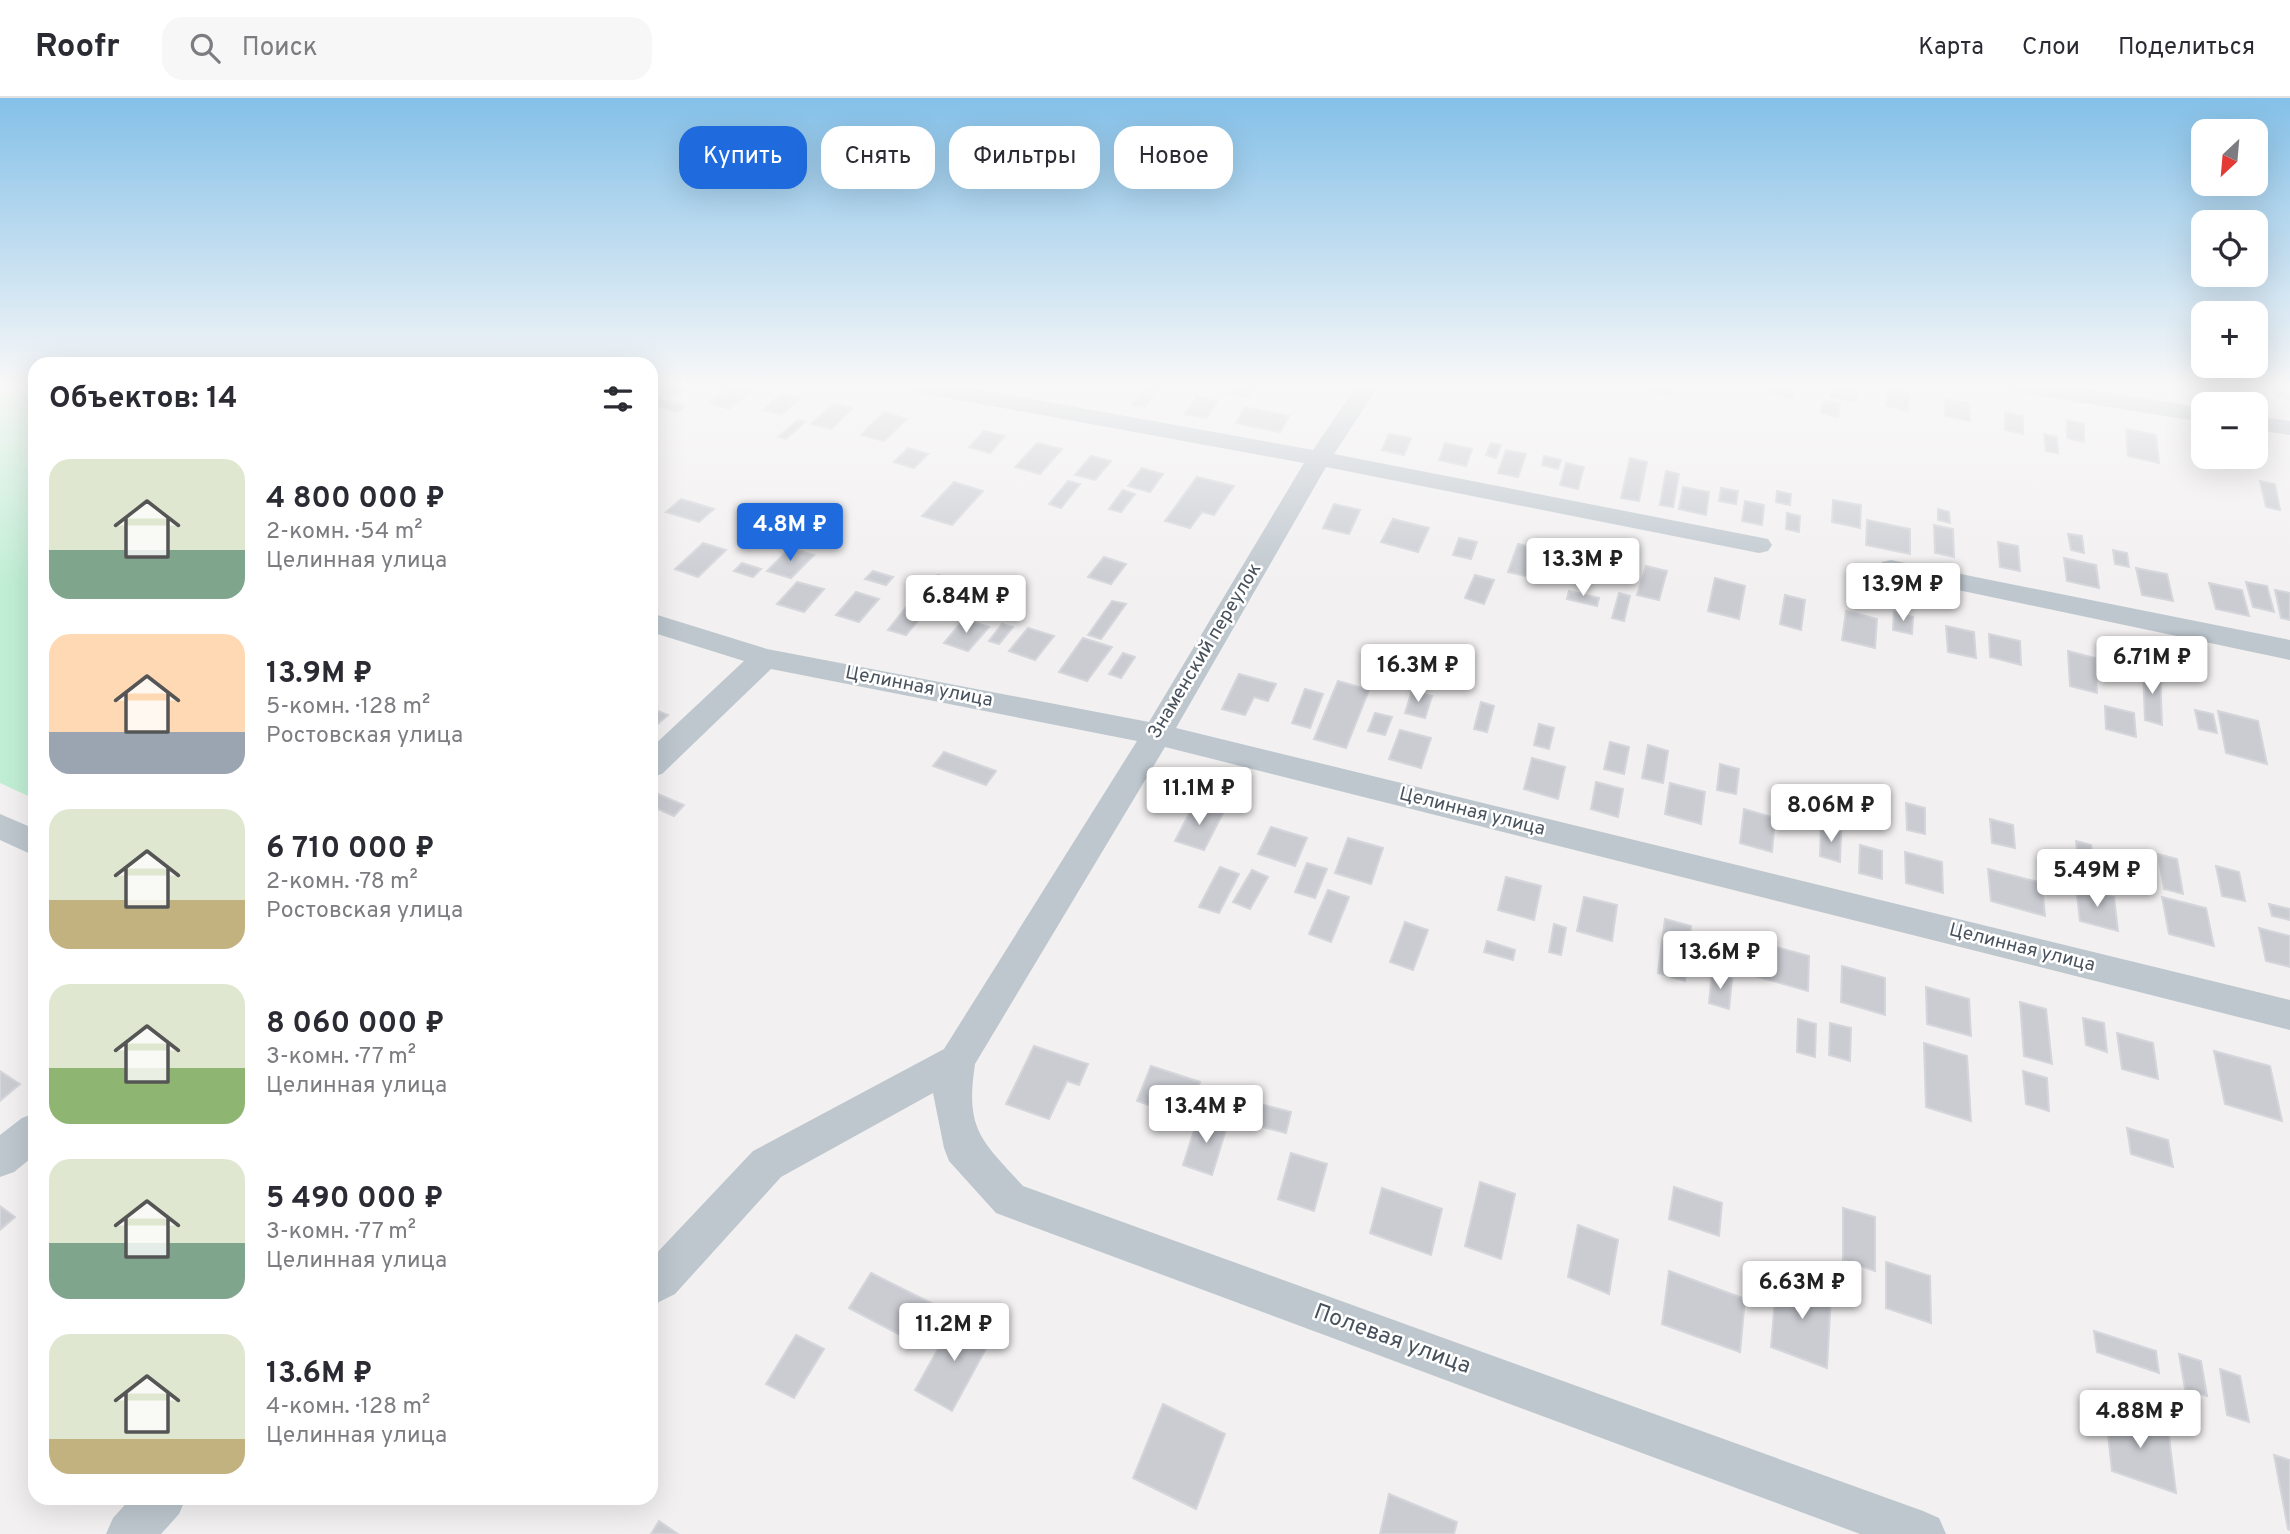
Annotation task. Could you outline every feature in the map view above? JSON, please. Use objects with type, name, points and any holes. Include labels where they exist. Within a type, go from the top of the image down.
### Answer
[{"type":"street","points":[[1286,452],[1759,545]]},
{"type":"street","name":"Знаменский переулок","points":[[957,1061],[1157,734],[1323,452]]},
{"type":"street","points":[[1891,568],[2290,650]]},
{"type":"street","name":"Целинная улица","points":[[658,624],[765,657],[1157,734],[2290,1015]]},
{"type":"street","points":[[658,759],[765,657]]},
{"type":"street","points":[[658,1280],[767,1164],[957,1061]]},
{"type":"street","name":"Полевая улица","points":[[957,1061],[951,1097],[963,1148],[1010,1200],[1923,1534]]},
{"type":"street","points":[[0,1159],[28,1137]]},
{"type":"street","points":[[129,1534],[156,1505]]},
{"type":"green space","points":[[0,452],[28,452],[28,796],[0,783]]},
{"type":"building","points":[[904,452],[928,454],[914,468],[894,462]]},
{"type":"building","points":[[1029,452],[1059,452],[1040,474],[1015,467]]},
{"type":"building","points":[[1442,452],[1471,452],[1466,466],[1439,460]]},
{"type":"building","points":[[1487,452],[1498,452],[1496,458],[1486,455]]},
{"type":"building","points":[[1505,452],[1526,454],[1518,477],[1498,473]]},
{"type":"building","points":[[2128,452],[2158,452],[2159,463],[2128,456]]},
{"type":"building","points":[[1091,456],[1111,461],[1095,480],[1075,475]]},
{"type":"building","points":[[1544,456],[1561,460],[1558,469],[1542,465]]},
{"type":"building","points":[[1630,458],[1647,462],[1639,501],[1621,498]]},
{"type":"building","points":[[1566,463],[1584,467],[1578,489],[1560,485]]},
{"type":"building","points":[[1142,468],[1163,474],[1150,492],[1128,486]]},
{"type":"building","points":[[1666,471],[1679,474],[1673,507],[1660,505]]},
{"type":"building","points":[[1197,477],[1234,486],[1214,515],[1202,512],[1190,528],[1165,521]]},
{"type":"building","points":[[1068,481],[1080,484],[1061,508],[1049,504]]},
{"type":"building","points":[[2260,481],[2275,484],[2280,510],[2266,507]]},
{"type":"building","points":[[954,482],[983,491],[952,525],[922,516]]},
{"type":"building","points":[[1683,487],[1709,492],[1706,515],[1679,509]]},
{"type":"building","points":[[1721,488],[1738,491],[1736,504],[1719,501]]},
{"type":"building","points":[[1123,490],[1135,494],[1121,512],[1109,509]]},
{"type":"building","points":[[1777,491],[1791,494],[1790,505],[1776,502]]},
{"type":"building","points":[[681,499],[714,509],[699,522],[666,512]]},
{"type":"building","points":[[1833,500],[1861,505],[1860,528],[1832,522]]},
{"type":"building","points":[[1745,501],[1764,505],[1762,525],[1742,521]]},
{"type":"building","points":[[1334,504],[1360,510],[1349,534],[1323,528]]},
{"type":"building","points":[[1938,509],[1949,512],[1950,523],[1938,520]]},
{"type":"building","points":[[1787,513],[1800,516],[1799,532],[1786,529]]},
{"type":"building","points":[[1393,519],[1429,528],[1418,552],[1381,542]]},
{"type":"building","points":[[1867,520],[1910,529],[1910,554],[1866,545]]},
{"type":"building","points":[[1934,525],[1953,529],[1954,557],[1935,553]]},
{"type":"building","points":[[2068,534],[2082,536],[2084,553],[2071,550]]},
{"type":"building","points":[[1459,538],[1477,542],[1471,559],[1453,555]]},
{"type":"building","points":[[1998,542],[2018,546],[2020,571],[2000,567]]},
{"type":"building","points":[[703,543],[726,550],[698,577],[675,569]]},
{"type":"building","points":[[1518,544],[1536,548],[1526,576],[1508,572]]},
{"type":"building","points":[[790,548],[814,555],[791,578],[767,571]]},
{"type":"building","points":[[2113,550],[2127,553],[2129,567],[2115,564]]},
{"type":"building","points":[[1104,557],[1126,564],[1111,584],[1088,577]]},
{"type":"building","points":[[2064,558],[2096,565],[2099,588],[2067,581]]},
{"type":"building","points":[[742,563],[761,569],[753,577],[734,571]]},
{"type":"building","points":[[1646,566],[1667,571],[1659,600],[1637,595]]},
{"type":"building","points":[[2136,568],[2167,574],[2173,601],[2142,595]]},
{"type":"building","points":[[873,571],[893,577],[886,585],[865,579]]},
{"type":"building","points":[[938,575],[952,579],[936,598],[922,594]]},
{"type":"building","points":[[1475,575],[1494,580],[1484,604],[1465,598]]},
{"type":"building","points":[[1715,578],[1745,586],[1739,619],[1708,611]]},
{"type":"building","points":[[797,582],[824,589],[804,612],[777,604]]},
{"type":"building","points":[[2246,582],[2267,586],[2274,612],[2253,607]]},
{"type":"building","points":[[2209,583],[2242,590],[2249,616],[2216,609]]},
{"type":"building","points":[[2275,590],[2290,593],[2290,620],[2281,618]]},
{"type":"building","points":[[1569,591],[1599,598],[1597,606],[1567,599]]},
{"type":"building","points":[[856,592],[879,599],[859,622],[836,615]]},
{"type":"building","points":[[1619,593],[1630,596],[1624,621],[1612,618]]},
{"type":"building","points":[[1785,595],[1805,600],[1801,630],[1780,624]]},
{"type":"building","points":[[911,601],[929,607],[906,635],[888,630]]},
{"type":"building","points":[[1112,601],[1126,604],[1101,639],[1088,635]]},
{"type":"building","points":[[1846,611],[1877,619],[1875,648],[1842,640]]},
{"type":"building","points":[[1894,612],[1913,617],[1912,634],[1893,630]]},
{"type":"building","points":[[964,619],[989,627],[968,651],[944,643]]},
{"type":"building","points":[[1002,624],[1013,627],[999,644],[989,641]]},
{"type":"building","points":[[1946,626],[1974,632],[1976,658],[1948,652]]},
{"type":"building","points":[[1028,628],[1054,636],[1035,660],[1009,651]]},
{"type":"building","points":[[1989,634],[2020,641],[2021,665],[1990,657]]},
{"type":"building","points":[[1083,638],[1112,647],[1087,681],[1059,672]]},
{"type":"building","points":[[2068,651],[2095,658],[2097,693],[2070,686]]},
{"type":"building","points":[[1123,653],[1135,657],[1121,678],[1109,674]]},
{"type":"building","points":[[2143,667],[2160,672],[2162,725],[2145,720]]},
{"type":"building","points":[[1239,674],[1276,684],[1268,701],[1254,697],[1245,715],[1222,709]]},
{"type":"building","points":[[1338,681],[1369,690],[1346,748],[1314,739]]},
{"type":"building","points":[[1305,689],[1323,694],[1310,728],[1292,723]]},
{"type":"building","points":[[1412,691],[1432,696],[1425,718],[1405,713]]},
{"type":"building","points":[[1481,702],[1494,706],[1487,732],[1474,729]]},
{"type":"building","points":[[2105,706],[2134,713],[2136,737],[2106,729]]},
{"type":"building","points":[[2195,710],[2213,714],[2217,733],[2199,729]]},
{"type":"building","points":[[658,711],[668,715],[658,724]]},
{"type":"building","points":[[2218,711],[2258,721],[2267,764],[2226,753]]},
{"type":"building","points":[[1375,713],[1392,717],[1385,735],[1368,731]]},
{"type":"building","points":[[1539,724],[1554,728],[1549,749],[1534,745]]},
{"type":"building","points":[[1400,730],[1431,738],[1421,768],[1389,759]]},
{"type":"building","points":[[1610,742],[1629,747],[1624,774],[1604,769]]},
{"type":"building","points":[[1648,745],[1668,751],[1663,783],[1642,778]]},
{"type":"building","points":[[944,752],[996,771],[986,785],[933,766]]},
{"type":"building","points":[[1532,758],[1565,767],[1558,799],[1524,789]]},
{"type":"building","points":[[1720,764],[1739,769],[1736,794],[1717,790]]},
{"type":"building","points":[[1596,782],[1623,789],[1618,817],[1591,809]]},
{"type":"building","points":[[1670,783],[1705,792],[1701,824],[1665,814]]},
{"type":"building","points":[[658,794],[684,805],[674,816],[658,809]]},
{"type":"building","points":[[1906,803],[1925,808],[1925,834],[1907,830]]},
{"type":"building","points":[[1194,804],[1223,813],[1204,850],[1175,841]]},
{"type":"building","points":[[1744,809],[1775,818],[1772,852],[1740,843]]},
{"type":"building","points":[[1990,819],[2013,825],[2015,848],[1992,843]]},
{"type":"building","points":[[1271,827],[1307,838],[1295,866],[1258,854]]},
{"type":"building","points":[[1821,827],[1841,832],[1840,862],[1820,856]]},
{"type":"building","points":[[1348,838],[1383,848],[1371,884],[1335,873]]},
{"type":"building","points":[[2076,841],[2091,845],[2095,871],[2079,867]]},
{"type":"building","points":[[1860,845],[1882,851],[1882,879],[1859,873]]},
{"type":"building","points":[[1905,852],[1942,862],[1943,893],[1906,883]]},
{"type":"building","points":[[2158,854],[2177,859],[2183,894],[2164,889]]},
{"type":"building","points":[[1307,863],[1327,869],[1315,898],[1295,892]]},
{"type":"building","points":[[2216,866],[2239,872],[2245,901],[2222,896]]},
{"type":"building","points":[[1220,867],[1239,874],[1219,913],[1199,907]]},
{"type":"building","points":[[1988,869],[2042,883],[2045,916],[1991,901]]},
{"type":"building","points":[[1252,870],[1268,877],[1250,909],[1233,902]]},
{"type":"building","points":[[1506,877],[1541,886],[1534,920],[1498,910]]},
{"type":"building","points":[[2076,887],[2114,897],[2118,931],[2080,921]]},
{"type":"building","points":[[1328,890],[1349,897],[1331,942],[1309,934]]},
{"type":"building","points":[[1584,897],[1617,905],[1612,941],[1577,931]]},
{"type":"building","points":[[2162,897],[2206,908],[2214,946],[2169,934]]},
{"type":"building","points":[[2269,904],[2290,909],[2290,920],[2272,916]]},
{"type":"building","points":[[1665,919],[1691,926],[1685,981],[1658,973]]},
{"type":"building","points":[[1405,922],[1428,930],[1413,970],[1390,962]]},
{"type":"building","points":[[1554,924],[1566,928],[1561,955],[1549,952]]},
{"type":"building","points":[[2259,928],[2290,936],[2290,967],[2266,961]]},
{"type":"building","points":[[1487,941],[1515,950],[1513,960],[1484,952]]},
{"type":"building","points":[[1758,942],[1809,956],[1808,991],[1755,976]]},
{"type":"building","points":[[1842,966],[1885,978],[1885,1015],[1841,1002]]},
{"type":"building","points":[[1712,973],[1732,979],[1729,1009],[1709,1003]]},
{"type":"building","points":[[1926,987],[1969,999],[1971,1036],[1927,1024]]},
{"type":"building","points":[[2020,1002],[2046,1009],[2052,1064],[2024,1056]]},
{"type":"building","points":[[2083,1018],[2104,1023],[2107,1052],[2086,1045]]},
{"type":"building","points":[[1798,1019],[1816,1024],[1815,1057],[1797,1052]]},
{"type":"building","points":[[1830,1023],[1851,1028],[1850,1061],[1829,1055]]},
{"type":"building","points":[[2117,1033],[2153,1043],[2158,1079],[2122,1069]]},
{"type":"building","points":[[1924,1043],[1967,1056],[1971,1121],[1926,1107]]},
{"type":"building","points":[[1034,1046],[1088,1064],[1079,1085],[1067,1081],[1049,1119],[1006,1104]]},
{"type":"building","points":[[2214,1051],[2270,1066],[2282,1121],[2225,1104]]},
{"type":"building","points":[[1151,1066],[1200,1082],[1187,1118],[1137,1101]]},
{"type":"building","points":[[0,1071],[20,1084],[0,1101]]},
{"type":"building","points":[[2023,1071],[2047,1078],[2049,1111],[2026,1104]]},
{"type":"building","points":[[1256,1103],[1291,1112],[1286,1133],[1251,1124]]},
{"type":"building","points":[[1199,1115],[1228,1123],[1212,1175],[1183,1165]]},
{"type":"building","points":[[2127,1128],[2168,1140],[2173,1167],[2131,1154]]},
{"type":"building","points":[[1291,1153],[1327,1164],[1314,1211],[1278,1199]]},
{"type":"building","points":[[1480,1182],[1515,1194],[1501,1259],[1465,1246]]},
{"type":"building","points":[[1674,1187],[1722,1203],[1719,1236],[1669,1219]]},
{"type":"building","points":[[1382,1188],[1442,1209],[1431,1255],[1370,1233]]},
{"type":"building","points":[[0,1206],[15,1217],[0,1230]]},
{"type":"building","points":[[1843,1208],[1875,1217],[1875,1271],[1843,1260]]},
{"type":"building","points":[[1578,1225],[1618,1240],[1609,1294],[1568,1277]]},
{"type":"building","points":[[1886,1262],[1930,1276],[1931,1323],[1886,1308]]},
{"type":"building","points":[[1669,1271],[1745,1299],[1740,1352],[1662,1324]]},
{"type":"building","points":[[871,1273],[943,1309],[921,1346],[849,1308]]},
{"type":"building","points":[[1777,1275],[1831,1294],[1827,1368],[1771,1347]]},
{"type":"building","points":[[957,1315],[994,1334],[952,1411],[915,1390]]},
{"type":"building","points":[[2094,1331],[2156,1351],[2159,1373],[2097,1352]]},
{"type":"building","points":[[796,1335],[824,1349],[794,1398],[766,1384]]},
{"type":"building","points":[[2179,1354],[2201,1361],[2207,1396],[2185,1389]]},
{"type":"building","points":[[2220,1369],[2240,1376],[2249,1422],[2227,1415]]},
{"type":"building","points":[[1163,1404],[1225,1434],[1196,1509],[1133,1478]]},
{"type":"building","points":[[2105,1408],[2168,1429],[2176,1493],[2112,1471]]},
{"type":"building","points":[[2274,1455],[2290,1460],[2290,1530],[2288,1529]]},
{"type":"building","points":[[1389,1494],[1457,1522],[1454,1534],[1380,1534]]},
{"type":"building","points":[[659,1521],[678,1534],[651,1534]]}]
